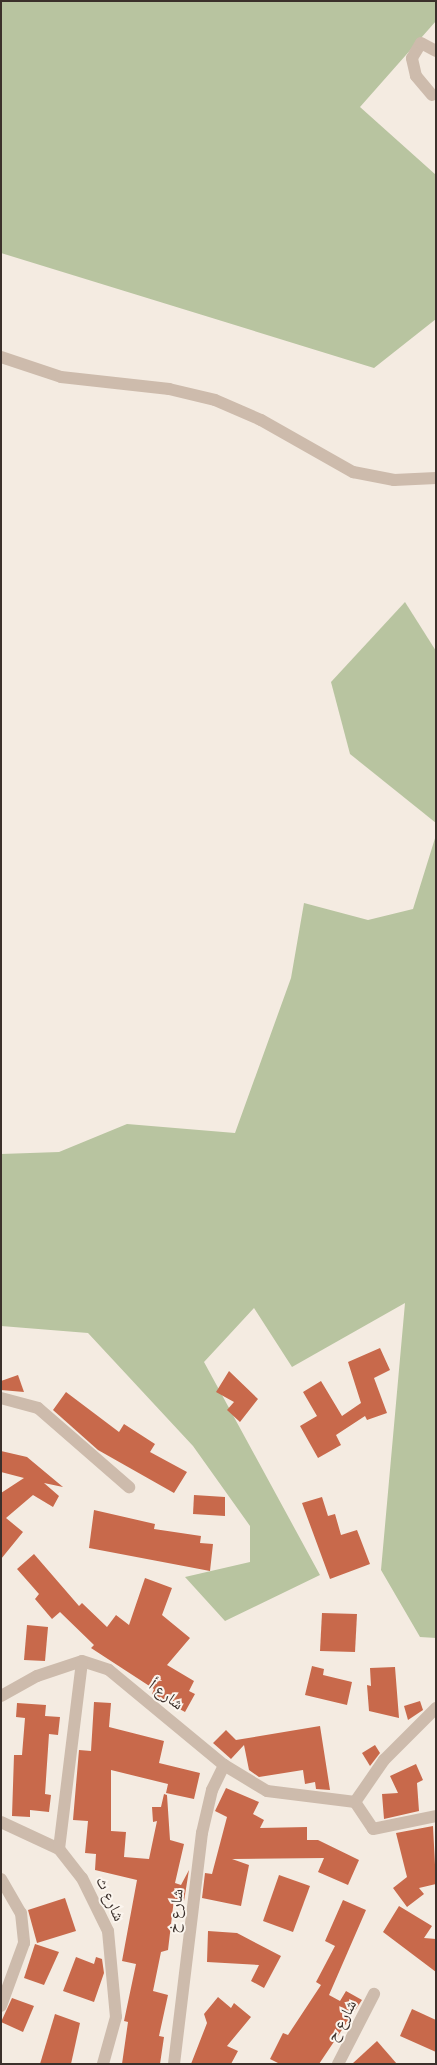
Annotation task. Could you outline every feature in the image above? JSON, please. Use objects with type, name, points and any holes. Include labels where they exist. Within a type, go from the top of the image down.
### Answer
[{"type":"street","points":[[432,96],[416,76],[412,58],[421,43],[436,51]]},
{"type":"street","points":[[1,357],[61,377],[168,389],[215,400],[261,420],[353,472],[394,480],[436,478]]},
{"type":"street","points":[[1,1398],[38,1408],[129,1487]]},
{"type":"street","points":[[1,1696],[37,1676],[82,1661],[59,1849]]},
{"type":"street","name":"شارع أ","points":[[82,1661],[108,1670],[224,1765],[266,1790],[355,1802]]},
{"type":"street","points":[[436,1708],[384,1760],[355,1802],[373,1829],[436,1816]]},
{"type":"street","name":"شارع خ","points":[[174,2064],[202,1833],[212,1790],[224,1765]]},
{"type":"street","name":"شارع ث","points":[[1,1822],[59,1849],[82,1878],[108,1930],[116,2017],[104,2064]]},
{"type":"street","points":[[1,1879],[21,1913],[24,1943],[1,2006]]},
{"type":"street","name":"شارع ح","points":[[338,2064],[374,1994]]},
{"type":"green space","points":[[1,1],[436,1],[436,21],[360,107],[436,175],[436,319],[374,368],[1,253]]},
{"type":"green space","points":[[405,602],[436,651],[436,823],[350,754],[331,682]]},
{"type":"green space","points":[[436,835],[436,1638],[420,1637],[381,1570],[405,1303],[292,1367],[254,1308],[204,1362],[320,1575],[225,1621],[185,1577],[250,1562],[250,1526],[193,1446],[88,1333],[1,1326],[1,1154],[59,1152],[127,1124],[235,1133],[291,978],[304,903],[368,920],[413,909]]},
{"type":"building","points":[[380,1348],[390,1370],[374,1378],[387,1413],[367,1420],[365,1416],[336,1435],[341,1445],[318,1458],[300,1426],[317,1416],[303,1392],[321,1381],[342,1416],[361,1403],[348,1362]]},
{"type":"building","points":[[229,1371],[258,1399],[240,1422],[227,1410],[234,1402],[216,1392]]},
{"type":"building","points":[[18,1375],[24,1392],[1,1390],[1,1381]]},
{"type":"building","points":[[66,1392],[119,1432],[124,1424],[155,1444],[150,1452],[187,1472],[174,1493],[98,1450],[53,1410]]},
{"type":"building","points":[[1,1451],[27,1457],[63,1487],[44,1483],[59,1496],[53,1507],[33,1495],[6,1518],[23,1532],[1,1559],[1,1493],[24,1478],[1,1472]]},
{"type":"building","points":[[194,1495],[225,1497],[225,1516],[193,1514]]},
{"type":"building","points":[[322,1497],[328,1516],[335,1514],[341,1535],[357,1530],[370,1564],[330,1579],[302,1503]]},
{"type":"building","points":[[94,1510],[155,1524],[154,1529],[201,1536],[200,1543],[213,1544],[210,1571],[89,1548]]},
{"type":"building","points":[[34,1554],[79,1606],[82,1603],[107,1627],[116,1615],[129,1625],[145,1578],[172,1588],[162,1615],[190,1638],[167,1665],[194,1681],[189,1691],[195,1694],[185,1712],[152,1694],[154,1689],[91,1648],[94,1645],[60,1612],[52,1619],[35,1599],[39,1594],[17,1569]]},
{"type":"building","points":[[322,1613],[357,1614],[355,1652],[320,1651]]},
{"type":"building","points":[[27,1625],[48,1627],[45,1661],[24,1660]]},
{"type":"building","points":[[312,1666],[324,1669],[323,1675],[352,1682],[347,1705],[305,1695]]},
{"type":"building","points":[[395,1667],[399,1718],[369,1711],[367,1685],[371,1686],[370,1668]]},
{"type":"building","points":[[420,1701],[423,1710],[408,1720],[404,1706]]},
{"type":"building","points":[[94,1702],[111,1703],[109,1727],[164,1741],[159,1763],[200,1773],[194,1799],[166,1793],[168,1784],[111,1770],[111,1831],[126,1832],[124,1857],[149,1859],[157,1821],[153,1822],[152,1807],[161,1807],[164,1794],[167,1795],[170,1840],[184,1844],[175,1883],[181,1885],[189,1870],[184,1901],[174,1899],[168,1950],[161,1952],[153,1991],[168,1995],[159,2036],[164,2037],[160,2064],[122,2064],[128,2022],[124,2021],[136,1964],[122,1961],[137,1880],[95,1870],[96,1854],[85,1853],[88,1821],[73,1820],[79,1750],[91,1751]]},
{"type":"building","points":[[17,1703],[46,1705],[45,1716],[60,1717],[58,1735],[49,1734],[45,1794],[51,1795],[49,1812],[30,1810],[30,1817],[12,1816],[14,1755],[22,1755],[25,1718],[16,1717]]},
{"type":"building","points":[[320,1726],[330,1790],[316,1789],[315,1782],[305,1784],[303,1770],[259,1777],[249,1770],[244,1745],[231,1759],[213,1743],[226,1730],[236,1740]]},
{"type":"building","points":[[375,1745],[380,1753],[370,1766],[362,1753]]},
{"type":"building","points":[[416,1764],[423,1780],[417,1783],[419,1811],[384,1819],[382,1794],[398,1793],[390,1776]]},
{"type":"building","points":[[226,1788],[259,1802],[253,1814],[264,1820],[260,1828],[307,1827],[307,1840],[318,1840],[359,1860],[348,1885],[318,1872],[324,1858],[232,1859],[249,1865],[241,1906],[202,1898],[205,1873],[212,1874],[227,1817],[215,1811]]},
{"type":"building","points":[[433,1826],[436,1884],[419,1888],[424,1894],[407,1907],[393,1888],[407,1877],[396,1833]]},
{"type":"building","points":[[279,1875],[310,1886],[293,1932],[263,1921]]},
{"type":"building","points":[[65,1898],[76,1931],[37,1943],[28,1910]]},
{"type":"building","points":[[343,1900],[366,1910],[329,1995],[340,2001],[346,1991],[362,2000],[319,2064],[280,2064],[270,2059],[283,2033],[288,2035],[321,1985],[316,1982],[335,1946],[325,1941]]},
{"type":"building","points":[[399,1906],[432,1926],[424,1938],[436,1939],[436,1972],[383,1932]]},
{"type":"building","points":[[208,1931],[237,1933],[281,1956],[264,1988],[251,1981],[259,1965],[207,1962]]},
{"type":"building","points":[[35,1944],[59,1952],[44,1985],[24,1978]]},
{"type":"building","points":[[76,1957],[94,1964],[96,1957],[102,1959],[104,1973],[94,2002],[63,1991]]},
{"type":"building","points":[[218,1997],[231,2008],[234,2003],[251,2017],[227,2046],[238,2051],[231,2064],[191,2064],[207,2023],[204,2014]]},
{"type":"building","points":[[12,1998],[34,2006],[23,2032],[1,2022]]},
{"type":"building","points":[[412,2009],[436,2020],[436,2052],[400,2036]]},
{"type":"building","points":[[55,2014],[80,2023],[71,2064],[40,2064]]},
{"type":"building","points":[[377,2041],[397,2064],[352,2064]]}]
